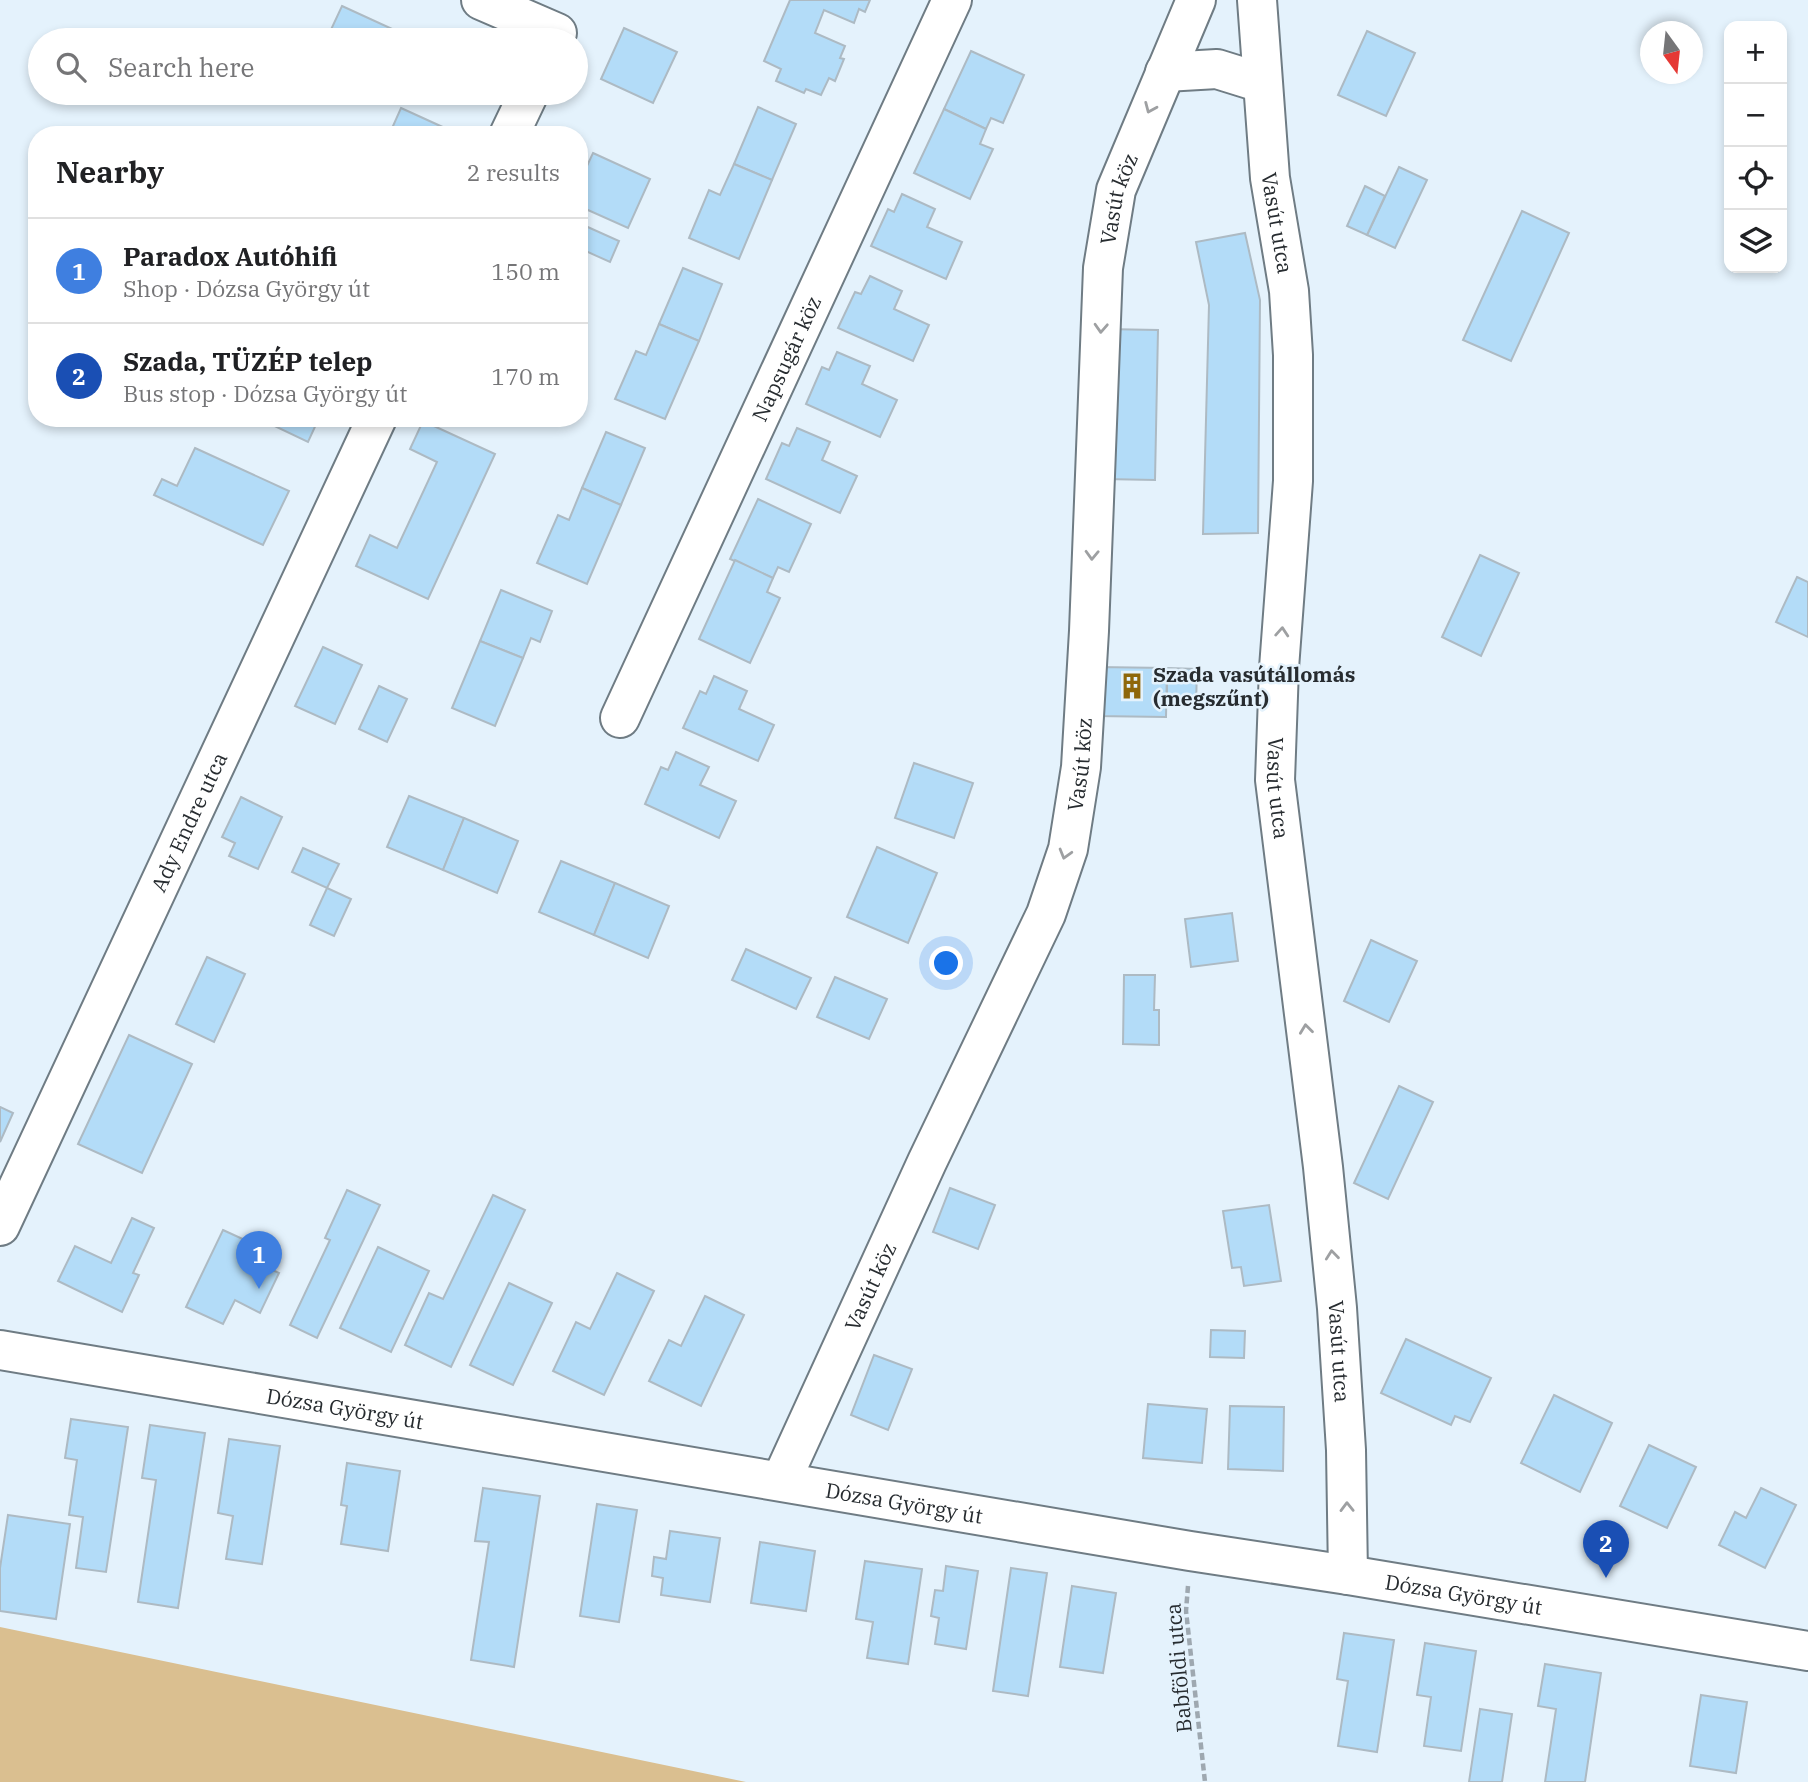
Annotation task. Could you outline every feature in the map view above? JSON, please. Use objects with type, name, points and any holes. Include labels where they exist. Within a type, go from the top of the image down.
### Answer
[{"type":"street","points":[[481,0],[545,28]]},
{"type":"street","name":"Napsugár köz","points":[[620,718],[953,0]]},
{"type":"street","name":"Vasút köz","points":[[781,1481],[1046,914],[1068,849],[1082,753],[1103,268],[1116,190],[1196,0]]},
{"type":"street","name":"Vasút utca","points":[[1257,0],[1270,178],[1289,291],[1293,355],[1293,481],[1279,668],[1275,780],[1323,1167],[1337,1308],[1346,1450],[1349,1575]]},
{"type":"street","points":[[1165,72],[1217,69],[1262,83]]},
{"type":"street","points":[[513,126],[523,105]]},
{"type":"street","name":"Ady Endre utca","points":[[0,1226],[373,427]]},
{"type":"street","name":"Dózsa György út","points":[[0,1350],[1808,1651]]},
{"type":"path","name":"Babföldi utca","points":[[1190,1550],[1186,1611],[1205,1782]]},
{"type":"shaded area","points":[[0,1627],[746,1782],[0,1782]]},
{"type":"building","points":[[790,0],[870,0],[865,12],[859,9],[854,23],[824,10],[815,33],[845,46],[840,58],[844,59],[835,81],[829,78],[821,95],[806,89],[804,93],[776,81],[781,69],[764,61]]},
{"type":"building","points":[[342,6],[390,28],[332,28]]},
{"type":"building","points":[[624,28],[677,52],[653,103],[601,79]]},
{"type":"building","points":[[1367,31],[1415,53],[1386,116],[1338,95]]},
{"type":"building","points":[[971,51],[1024,75],[1003,123],[991,118],[986,129],[944,109]]},
{"type":"building","points":[[758,107],[796,124],[772,180],[734,164]]},
{"type":"building","points":[[401,108],[440,126],[393,126]]},
{"type":"building","points":[[944,109],[986,129],[980,144],[993,149],[970,199],[914,173]]},
{"type":"building","points":[[593,153],[650,179],[628,228],[588,210],[588,164]]},
{"type":"building","points":[[734,164],[772,180],[739,259],[689,238],[709,190],[720,195]]},
{"type":"building","points":[[1399,167],[1427,180],[1395,248],[1367,235]]},
{"type":"building","points":[[1365,186],[1385,196],[1367,235],[1347,226]]},
{"type":"building","points":[[902,194],[935,209],[927,227],[962,242],[946,279],[871,246],[888,209],[894,212]]},
{"type":"building","points":[[1522,211],[1569,233],[1511,361],[1463,340]]},
{"type":"building","points":[[588,227],[619,241],[610,262],[588,252]]},
{"type":"building","points":[[1245,233],[1260,300],[1258,533],[1203,534],[1209,305],[1196,242]]},
{"type":"building","points":[[683,268],[722,284],[699,341],[659,324]]},
{"type":"building","points":[[870,276],[902,291],[894,309],[929,325],[913,361],[838,328],[855,292],[861,294]]},
{"type":"building","points":[[659,324],[699,341],[665,419],[615,399],[636,351],[646,355]]},
{"type":"building","points":[[1105,329],[1158,330],[1155,480],[1104,479]]},
{"type":"building","points":[[837,352],[870,366],[862,384],[897,400],[880,437],[806,404],[822,367],[829,370]]},
{"type":"building","points":[[277,427],[315,427],[308,442]]},
{"type":"building","points":[[420,427],[436,427],[495,454],[428,599],[356,566],[370,535],[397,548],[437,462],[410,449]]},
{"type":"building","points":[[797,428],[830,442],[822,460],[857,476],[840,513],[766,479],[782,443],[789,446]]},
{"type":"building","points":[[606,432],[645,448],[621,505],[582,488]]},
{"type":"building","points":[[195,448],[289,491],[263,545],[154,495],[162,479],[177,486]]},
{"type":"building","points":[[582,488],[621,505],[587,584],[537,563],[558,515],[569,520]]},
{"type":"building","points":[[758,499],[811,524],[789,572],[778,567],[773,578],[730,559]]},
{"type":"building","points":[[1480,555],[1519,573],[1481,656],[1442,637]]},
{"type":"building","points":[[735,560],[773,578],[767,592],[780,598],[750,663],[699,639]]},
{"type":"building","points":[[1797,577],[1808,582],[1808,637],[1776,622]]},
{"type":"building","points":[[501,590],[552,611],[540,642],[531,638],[523,658],[480,641]]},
{"type":"building","points":[[480,641],[523,658],[495,726],[452,708]]},
{"type":"building","points":[[323,647],[362,665],[335,724],[295,706]]},
{"type":"building","name":"Szada vasútállomás (megszűnt)","points":[[1097,667],[1167,668],[1166,717],[1096,716]]},
{"type":"building","points":[[1167,668],[1197,669],[1196,705],[1167,704]]},
{"type":"building","points":[[714,676],[747,691],[739,709],[774,725],[758,761],[683,728],[700,691],[706,694]]},
{"type":"building","points":[[379,686],[407,699],[387,742],[359,729]]},
{"type":"building","points":[[676,752],[709,767],[700,785],[736,801],[719,838],[645,804],[661,767],[668,770]]},
{"type":"building","points":[[914,763],[973,783],[954,838],[895,818]]},
{"type":"building","points":[[409,796],[464,818],[443,870],[387,847]]},
{"type":"building","points":[[241,797],[282,817],[258,869],[229,856],[235,843],[222,837]]},
{"type":"building","points":[[464,818],[518,841],[497,893],[443,870]]},
{"type":"building","points":[[877,847],[937,873],[908,943],[847,917]]},
{"type":"building","points":[[303,848],[339,864],[327,888],[292,872]]},
{"type":"building","points":[[561,861],[615,883],[594,935],[539,912]]},
{"type":"building","points":[[615,883],[669,906],[648,958],[594,935]]},
{"type":"building","points":[[327,888],[351,899],[334,936],[310,925]]},
{"type":"building","points":[[1232,913],[1238,961],[1191,967],[1185,919]]},
{"type":"building","points":[[1371,940],[1417,961],[1389,1022],[1344,1001]]},
{"type":"building","points":[[746,949],[811,978],[796,1009],[732,980]]},
{"type":"building","points":[[207,957],[245,974],[214,1042],[176,1024]]},
{"type":"building","points":[[1124,975],[1155,975],[1154,1010],[1159,1010],[1159,1045],[1123,1044]]},
{"type":"building","points":[[835,977],[887,999],[869,1039],[817,1017]]},
{"type":"building","points":[[129,1035],[192,1064],[142,1173],[78,1144]]},
{"type":"building","points":[[1399,1086],[1433,1102],[1388,1199],[1354,1183]]},
{"type":"building","points":[[0,1107],[13,1113],[0,1142]]},
{"type":"building","points":[[950,1188],[995,1205],[978,1249],[933,1232]]},
{"type":"building","points":[[347,1190],[380,1205],[317,1338],[290,1325],[330,1240],[325,1238]]},
{"type":"building","points":[[493,1195],[525,1210],[451,1367],[405,1345],[429,1293],[443,1299]]},
{"type":"building","points":[[1269,1205],[1281,1281],[1244,1286],[1241,1267],[1232,1268],[1223,1211]]},
{"type":"building","points":[[132,1218],[154,1228],[133,1273],[139,1275],[122,1312],[58,1281],[75,1246],[111,1263]]},
{"type":"building","points":[[223,1230],[260,1247],[253,1261],[279,1273],[260,1313],[235,1300],[223,1324],[186,1307]]},
{"type":"building","points":[[378,1247],[429,1271],[391,1352],[340,1328]]},
{"type":"building","points":[[617,1273],[654,1291],[604,1395],[553,1371],[576,1322],[590,1329]]},
{"type":"building","points":[[509,1283],[552,1303],[513,1385],[470,1365]]},
{"type":"building","points":[[705,1296],[744,1315],[701,1406],[649,1381],[669,1340],[681,1346]]},
{"type":"building","points":[[1211,1330],[1245,1331],[1244,1358],[1210,1357]]},
{"type":"building","points":[[1406,1339],[1491,1378],[1470,1422],[1455,1416],[1451,1425],[1381,1393]]},
{"type":"building","points":[[874,1355],[912,1369],[888,1430],[851,1415]]},
{"type":"building","points":[[1554,1395],[1612,1423],[1580,1492],[1521,1463]]},
{"type":"building","points":[[1148,1404],[1207,1409],[1202,1463],[1143,1458]]},
{"type":"building","points":[[1230,1406],[1284,1407],[1283,1471],[1228,1469]]},
{"type":"building","points":[[71,1419],[128,1427],[106,1572],[76,1568],[83,1517],[69,1515],[77,1460],[65,1458]]},
{"type":"building","points":[[150,1425],[205,1433],[178,1608],[138,1602],[156,1480],[142,1478]]},
{"type":"building","points":[[229,1439],[280,1446],[262,1564],[226,1559],[233,1516],[218,1513]]},
{"type":"building","points":[[1649,1445],[1696,1467],[1667,1528],[1620,1506]]},
{"type":"building","points":[[347,1463],[400,1471],[388,1551],[341,1544],[347,1506],[341,1505]]},
{"type":"building","points":[[483,1488],[540,1496],[514,1667],[471,1660],[489,1542],[475,1541]]},
{"type":"building","points":[[1761,1488],[1796,1505],[1765,1568],[1719,1545],[1735,1512],[1746,1518]]},
{"type":"building","points":[[597,1504],[637,1510],[619,1622],[580,1616]]},
{"type":"building","points":[[8,1515],[70,1524],[56,1619],[0,1611],[0,1568]]},
{"type":"building","points":[[670,1531],[720,1538],[710,1602],[661,1595],[663,1578],[652,1576],[654,1557],[666,1559]]},
{"type":"building","points":[[760,1542],[815,1551],[806,1611],[751,1603]]},
{"type":"building","points":[[865,1561],[922,1569],[908,1664],[867,1658],[873,1622],[856,1619]]},
{"type":"building","points":[[946,1566],[978,1571],[966,1649],[935,1644],[939,1618],[931,1616],[935,1590],[943,1591]]},
{"type":"building","points":[[1011,1568],[1047,1573],[1028,1696],[993,1691]]},
{"type":"building","points":[[1072,1586],[1116,1593],[1103,1673],[1060,1667]]},
{"type":"building","points":[[1344,1633],[1394,1640],[1377,1752],[1338,1746],[1348,1681],[1337,1679]]},
{"type":"building","points":[[1425,1643],[1476,1651],[1461,1751],[1424,1746],[1431,1697],[1417,1695]]},
{"type":"building","points":[[1545,1664],[1601,1673],[1585,1782],[1545,1782],[1556,1709],[1538,1706]]},
{"type":"building","points":[[1701,1695],[1747,1702],[1736,1773],[1690,1766]]},
{"type":"building","points":[[1480,1709],[1512,1714],[1502,1782],[1469,1782]]},
{"type":"place","name":"Szada vasútállomás (megszűnt)","points":[[1132,686]]},
{"type":"place","name":"Paradox Autóhifi","points":[[259,1289]]},
{"type":"place","name":"Szada, TÜZÉP telep","points":[[1606,1578]]}]
